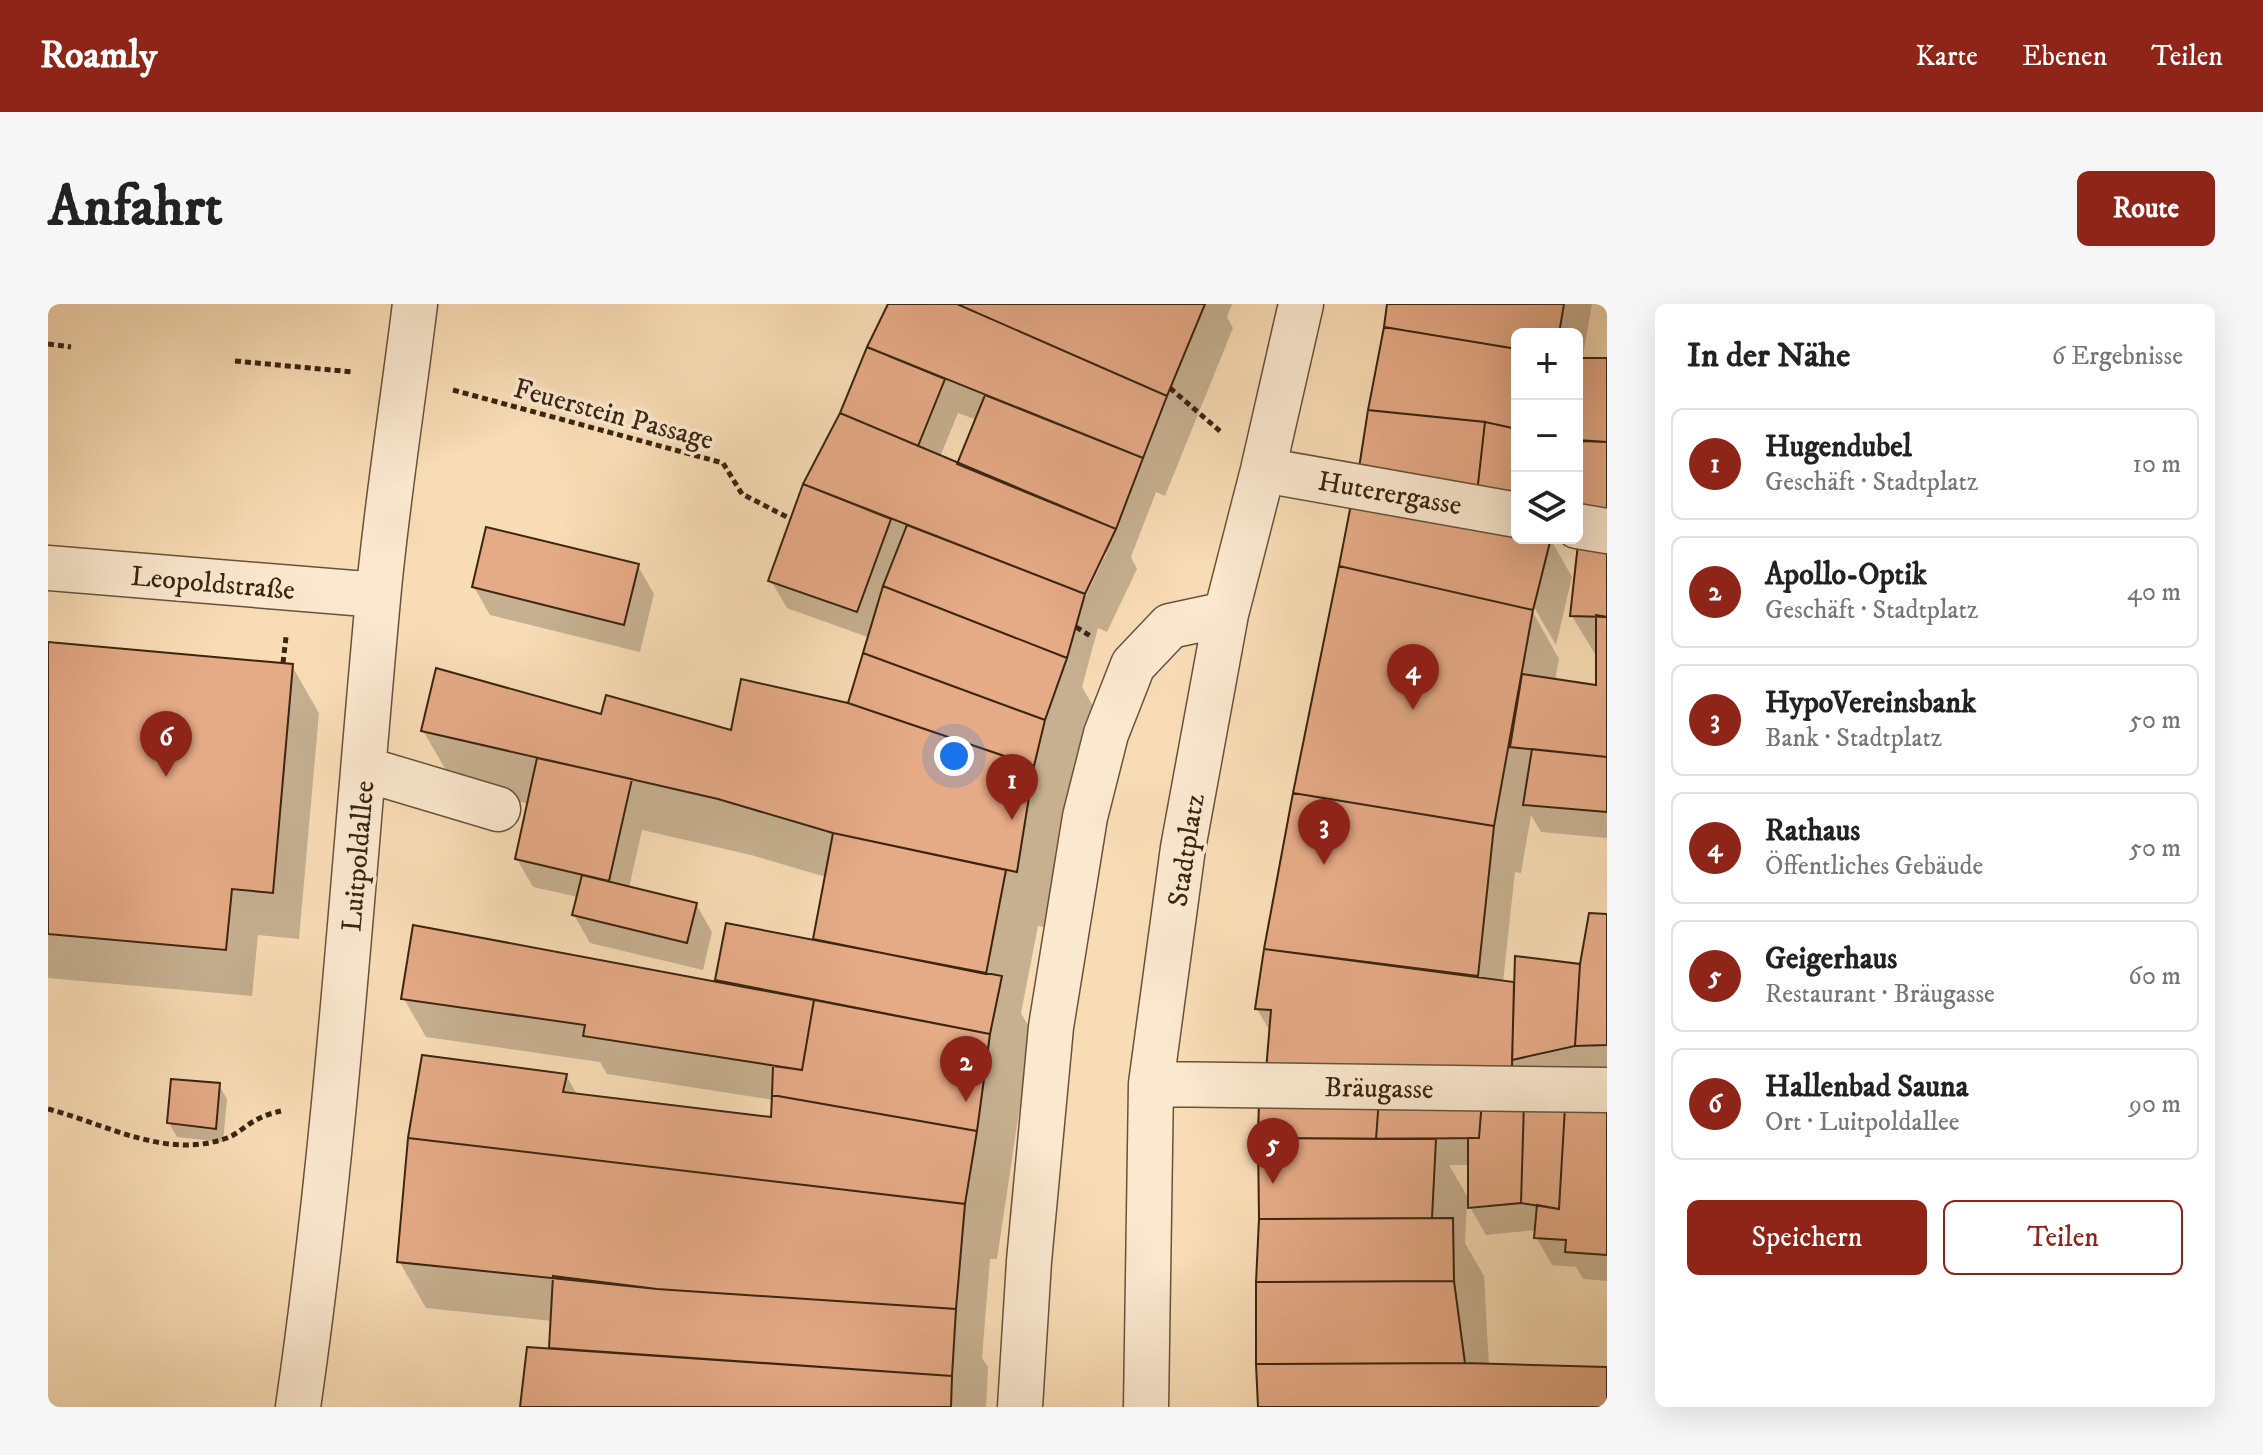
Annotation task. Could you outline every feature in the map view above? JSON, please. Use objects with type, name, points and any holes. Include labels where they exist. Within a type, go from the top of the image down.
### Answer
[{"type":"street","name":"Luitpoldallee","points":[[298,1407],[325,1207],[378,595],[415,304]]},
{"type":"street","name":"Stadtplatz","points":[[1146,1407],[1151,1084],[1183,848],[1226,614],[1301,304]]},
{"type":"street","name":"Huterergasse","points":[[1263,470],[1511,514]]},
{"type":"street","points":[[1583,527],[1607,531]]},
{"type":"street","name":"Leopoldstraße","points":[[48,568],[378,595]]},
{"type":"street","points":[[1020,1407],[1029,1261],[1051,1027],[1085,817],[1103,747],[1133,665],[1170,626],[1226,614]]},
{"type":"street","points":[[364,769],[498,809]]},
{"type":"street","name":"Bräugasse","points":[[1151,1084],[1607,1090]]},
{"type":"path","points":[[48,344],[71,347]]},
{"type":"path","name":"Feuerstein Passage","points":[[235,361],[406,377],[723,463],[742,494],[791,519]]},
{"type":"path","points":[[48,1109],[109,1130],[170,1145],[206,1145],[230,1137],[258,1118],[335,1093]]},
{"type":"building","points":[[888,304],[957,304],[1167,396],[1143,458],[867,347]]},
{"type":"building","points":[[957,304],[1205,304],[1167,396]]},
{"type":"building","points":[[1387,304],[1564,304],[1560,328],[1511,328],[1511,348],[1384,327]]},
{"type":"building","points":[[1384,327],[1511,348],[1511,428],[1485,422],[1368,410]]},
{"type":"building","points":[[867,347],[945,379],[918,446],[840,413]]},
{"type":"building","points":[[1583,358],[1607,358],[1607,442],[1583,440]]},
{"type":"building","points":[[985,395],[1143,458],[1116,529],[957,464]]},
{"type":"building","points":[[1368,410],[1485,422],[1477,493],[1359,468]]},
{"type":"building","points":[[840,413],[1116,529],[1085,594],[803,484]]},
{"type":"building","points":[[1485,422],[1511,428],[1511,499],[1477,493]]},
{"type":"building","points":[[1583,441],[1607,442],[1607,512],[1583,512]]},
{"type":"building","points":[[803,484],[891,519],[857,612],[768,581]]},
{"type":"building","points":[[1352,499],[1511,529],[1511,544],[1550,544],[1533,610],[1339,566]]},
{"type":"building","points":[[907,525],[1085,594],[1067,658],[883,586]]},
{"type":"building","points":[[486,527],[639,564],[624,625],[472,587]]},
{"type":"building","points":[[1578,544],[1607,549],[1607,617],[1570,616]]},
{"type":"building","points":[[1339,566],[1533,610],[1494,826],[1293,793]]},
{"type":"building","points":[[883,586],[1067,658],[1045,720],[863,653]]},
{"type":"building","points":[[1596,615],[1607,617],[1607,757],[1510,747],[1522,674],[1596,685]]},
{"type":"building","points":[[48,642],[293,664],[273,893],[232,889],[226,950],[48,934]]},
{"type":"building","points":[[863,653],[1045,720],[1034,766],[848,703]]},
{"type":"building","points":[[436,668],[601,714],[606,695],[731,730],[741,679],[848,703],[1034,766],[1017,872],[833,833],[718,799],[421,731]]},
{"type":"building","points":[[1532,749],[1607,757],[1607,812],[1523,805]]},
{"type":"building","points":[[537,758],[632,779],[609,881],[515,859]]},
{"type":"building","points":[[1293,793],[1494,826],[1478,976],[1264,949]]},
{"type":"building","points":[[833,833],[1006,870],[986,974],[813,939]]},
{"type":"building","points":[[582,875],[697,903],[687,943],[572,915]]},
{"type":"building","points":[[1589,913],[1607,914],[1607,1045],[1575,1046],[1580,964]]},
{"type":"building","points":[[726,923],[1002,976],[990,1034],[715,980]]},
{"type":"building","points":[[413,925],[814,1000],[802,1070],[583,1036],[585,1025],[401,999]]},
{"type":"building","points":[[1264,949],[1514,982],[1512,1067],[1266,1071],[1271,1010],[1255,1009]]},
{"type":"building","points":[[1515,956],[1580,964],[1575,1046],[1512,1060]]},
{"type":"building","points":[[814,1000],[990,1034],[977,1131],[772,1095],[773,1066],[802,1070]]},
{"type":"building","points":[[422,1055],[567,1074],[563,1092],[771,1117],[772,1095],[977,1131],[965,1204],[408,1138]]},
{"type":"building","points":[[171,1079],[220,1083],[216,1129],[167,1123]]},
{"type":"building","points":[[1379,1099],[1376,1139],[1258,1138],[1259,1100]]},
{"type":"building","points":[[1379,1099],[1482,1100],[1479,1138],[1376,1139]]},
{"type":"building","points":[[1482,1100],[1524,1102],[1521,1203],[1468,1208],[1468,1138],[1479,1138]]},
{"type":"building","points":[[1524,1102],[1565,1107],[1559,1209],[1521,1203]]},
{"type":"building","points":[[1565,1107],[1607,1110],[1607,1255],[1565,1252],[1566,1240],[1534,1238],[1537,1205],[1559,1209]]},
{"type":"building","points":[[408,1138],[965,1204],[956,1309],[657,1289],[397,1262]]},
{"type":"building","points":[[1258,1138],[1436,1139],[1432,1218],[1259,1219]]},
{"type":"building","points":[[1453,1218],[1454,1281],[1256,1282],[1259,1219]]},
{"type":"building","points":[[553,1276],[657,1289],[956,1309],[952,1376],[549,1348]]},
{"type":"building","points":[[1454,1281],[1465,1363],[1256,1364],[1256,1282]]},
{"type":"building","points":[[527,1347],[952,1376],[951,1407],[520,1407]]},
{"type":"building","points":[[1465,1363],[1607,1367],[1607,1407],[1258,1407],[1256,1364]]},
{"type":"place","name":"Rathaus","points":[[1413,710]]},
{"type":"place","name":"Hallenbad Sauna","points":[[166,777]]},
{"type":"place","name":"Hugendubel","points":[[1012,820]]},
{"type":"place","name":"HypoVereinsbank","points":[[1324,865]]},
{"type":"place","name":"Apollo-Optik","points":[[966,1102]]},
{"type":"place","name":"Geigerhaus","points":[[1273,1184]]}]
